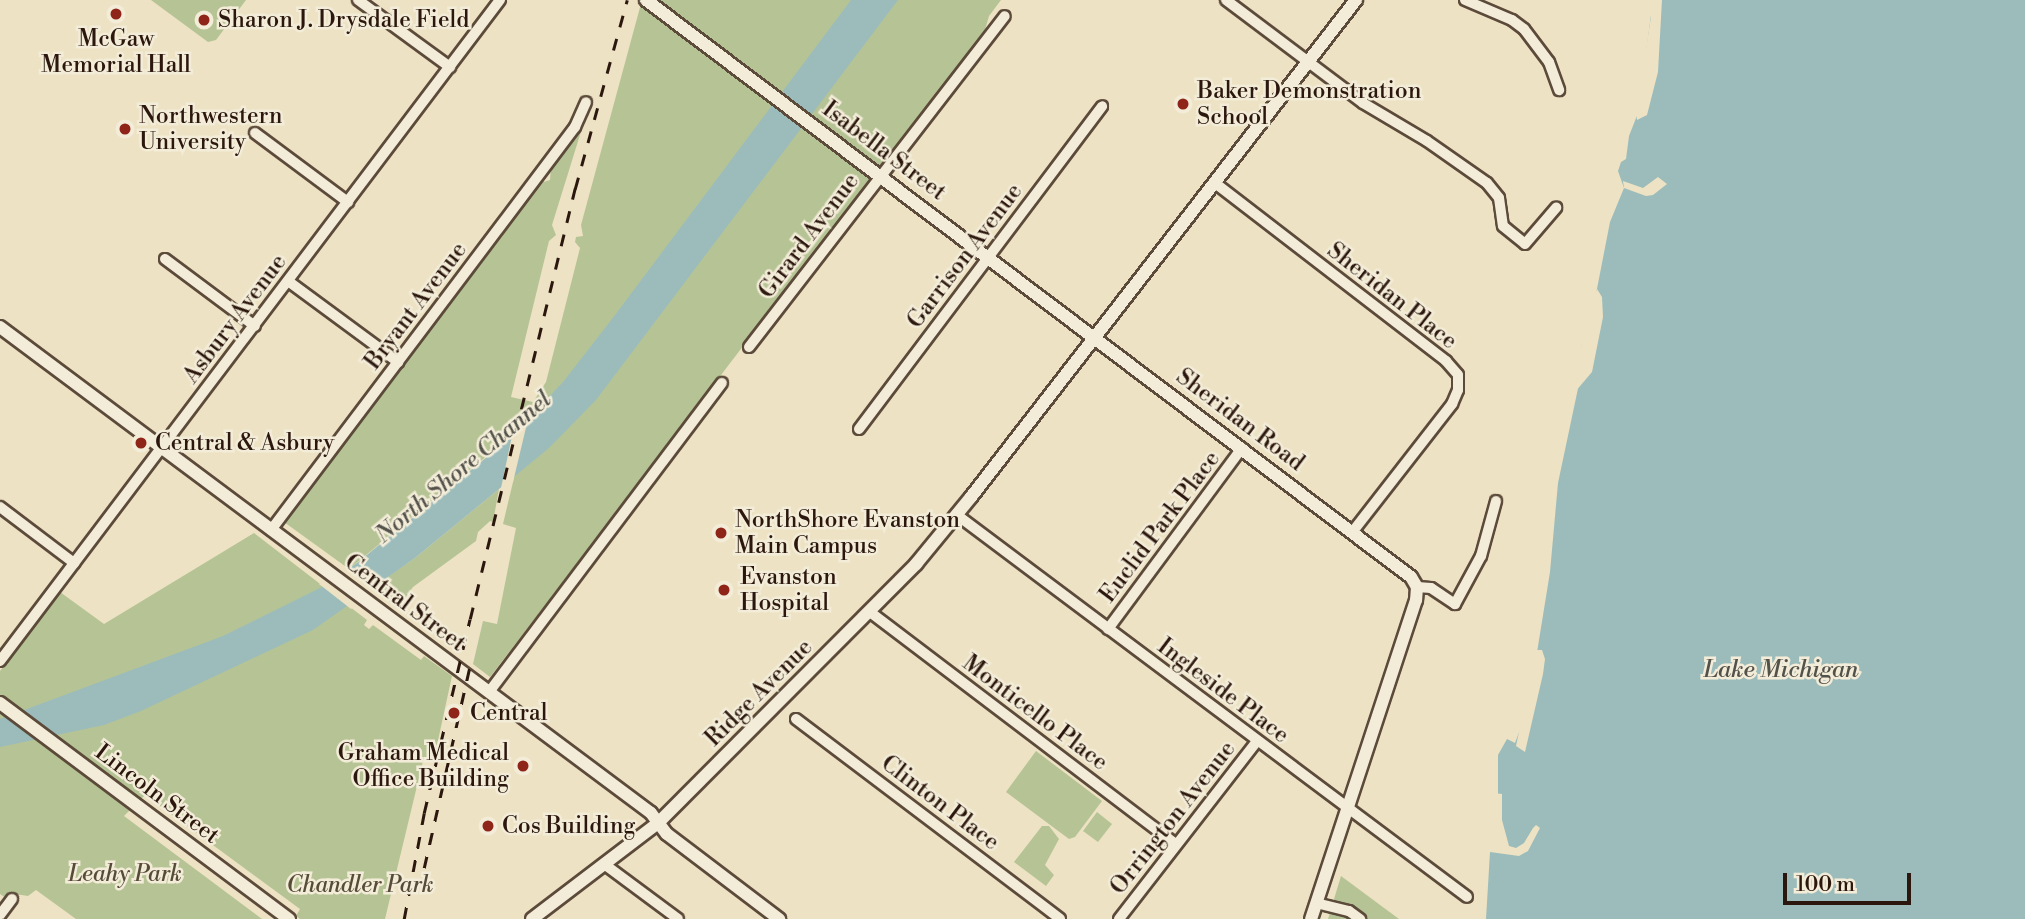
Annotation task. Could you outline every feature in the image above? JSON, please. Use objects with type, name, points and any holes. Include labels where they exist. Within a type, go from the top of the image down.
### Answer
[{"type":"street","points":[[358,0],[450,67]]},
{"type":"street","name":"Asbury Avenue","points":[[0,661],[500,0]]},
{"type":"street","name":"Isabella Street","points":[[646,0],[1095,337]]},
{"type":"street","points":[[1226,0],[1363,103],[1427,141],[1487,183],[1499,198],[1503,226],[1525,244],[1556,208]]},
{"type":"street","points":[[1095,337],[1356,0]]},
{"type":"street","points":[[1465,0],[1512,20],[1524,29],[1549,62],[1559,90]]},
{"type":"street","name":"Girard Avenue","points":[[748,347],[1004,16]]},
{"type":"street","name":"Bryant Avenue","points":[[271,530],[575,127],[586,102]]},
{"type":"street","name":"Garrison Avenue","points":[[859,429],[1102,106]]},
{"type":"street","points":[[255,133],[348,202]]},
{"type":"street","name":"Sheridan Place","points":[[1215,183],[1446,361],[1458,375],[1458,390],[1452,404],[1353,531]]},
{"type":"street","points":[[165,259],[255,326]]},
{"type":"street","points":[[288,281],[398,362]]},
{"type":"street","name":"Central Street","points":[[0,327],[651,813],[667,834],[779,919]]},
{"type":"street","name":"Sheridan Road","points":[[1095,337],[1401,568],[1417,587]]},
{"type":"street","name":"Ridge Avenue","points":[[532,919],[658,823],[870,612],[957,515],[1095,337]]},
{"type":"street","points":[[489,692],[722,383]]},
{"type":"street","name":"Euclid Park Place","points":[[1108,629],[1242,448]]},
{"type":"street","points":[[1311,919],[1416,600],[1417,587],[1431,588],[1455,604],[1481,556],[1496,501]]},
{"type":"street","points":[[0,507],[74,563]]},
{"type":"street","name":"Ingleside Place","points":[[957,515],[1466,897]]},
{"type":"street","name":"Monticello Place","points":[[870,612],[1176,844]]},
{"type":"street","name":"Lincoln Street","points":[[0,703],[289,919]]},
{"type":"street","name":"Clinton Place","points":[[796,719],[1060,919]]},
{"type":"street","name":"Orrington Avenue","points":[[1119,919],[1256,741]]},
{"type":"street","points":[[604,864],[678,919]]},
{"type":"street","points":[[0,915],[12,899]]},
{"type":"street","points":[[1316,903],[1349,911],[1360,919]]},
{"type":"green space","name":"Sharon J. Drysdale Field","points":[[151,0],[246,0],[216,40],[208,42]]},
{"type":"green space","points":[[642,0],[1001,0],[989,16],[985,30],[490,677],[473,664],[483,621],[497,624],[516,528],[503,524],[527,423],[349,569],[284,522],[537,184],[550,180],[551,166],[584,122],[552,225],[556,235],[549,241],[511,397],[533,402],[546,382],[580,248],[575,242],[576,237],[583,236],[581,225]]},
{"type":"green space","points":[[499,489],[493,522],[490,521],[478,532],[476,541],[413,587],[398,608],[371,588],[415,558]]},
{"type":"green space","points":[[254,533],[367,620],[364,625],[369,629],[373,625],[421,660],[424,656],[452,676],[434,759],[424,757],[385,919],[300,919],[296,916],[300,909],[145,795],[124,816],[262,919],[76,919],[36,890],[28,896],[9,893],[6,898],[0,894],[0,671],[60,592],[104,624]]},
{"type":"green space","points":[[1036,751],[1102,801],[1075,837],[1069,839],[1006,792]]},
{"type":"green space","points":[[1097,812],[1112,824],[1098,842],[1083,831]]},
{"type":"green space","points":[[1042,826],[1049,826],[1059,839],[1045,865],[1054,875],[1046,886],[1014,862]]},
{"type":"green space","points":[[1341,876],[1399,919],[1328,919]]},
{"type":"water","points":[[851,0],[898,0],[596,400],[549,448],[415,558],[313,630],[141,711],[104,725],[0,747],[0,719],[223,636],[322,587],[357,563],[509,439],[563,382]]},
{"type":"water","name":"Lake Michigan","points":[[1653,0],[2025,0],[2025,919],[1486,919],[1490,852],[1502,849],[1507,840],[1498,810],[1498,755],[1507,739],[1515,743],[1528,708],[1550,572],[1558,483],[1580,379],[1582,343],[1595,299],[1610,222],[1624,188],[1618,171],[1621,162],[1626,159],[1629,136],[1638,113]]},
{"type":"pier","points":[[1650,0],[1662,0],[1658,72],[1647,115],[1637,120],[1651,17]]},
{"type":"pier","points":[[1658,177],[1667,184],[1653,195],[1646,196],[1624,188],[1623,181],[1643,188]]},
{"type":"pier","points":[[1597,289],[1602,297],[1603,317],[1592,372],[1575,392],[1583,334]]},
{"type":"pier","points":[[529,415],[513,482],[500,493],[513,431]]},
{"type":"pier","points":[[346,567],[375,589],[351,609],[319,584]]},
{"type":"pier","points":[[1536,650],[1542,650],[1545,659],[1525,752],[1516,746]]},
{"type":"pier","points":[[1494,793],[1502,794],[1502,820],[1509,846],[1516,848],[1524,843],[1536,825],[1540,828],[1528,851],[1519,856],[1490,852],[1491,848],[1500,846],[1504,839],[1495,813]]},
{"type":"railway","points":[[404,919],[424,813],[470,619],[575,189],[627,0]]},
{"type":"railway","points":[[424,868],[470,666]]},
{"type":"place","name":"McGaw Memorial Hall","points":[[116,14]]},
{"type":"place","name":"Sharon J. Drysdale Field","points":[[204,20]]},
{"type":"place","name":"Baker Demonstration School","points":[[1183,104]]},
{"type":"place","name":"Northwestern University","points":[[125,129]]},
{"type":"place","name":"Central & Asbury","points":[[141,443]]},
{"type":"place","name":"NorthShore Evanston Main Campus","points":[[721,533]]},
{"type":"place","name":"Evanston Hospital","points":[[724,590]]},
{"type":"place","name":"Central","points":[[454,713]]},
{"type":"place","name":"Graham Medical Office Building","points":[[523,766]]},
{"type":"place","name":"Cos Building","points":[[488,826]]},
{"type":"water label","name":"North Shore Channel","points":[[464,468]]},
{"type":"park label","name":"Leahy Park","points":[[125,874]]},
{"type":"park label","name":"Chandler Park","points":[[360,885]]}]
